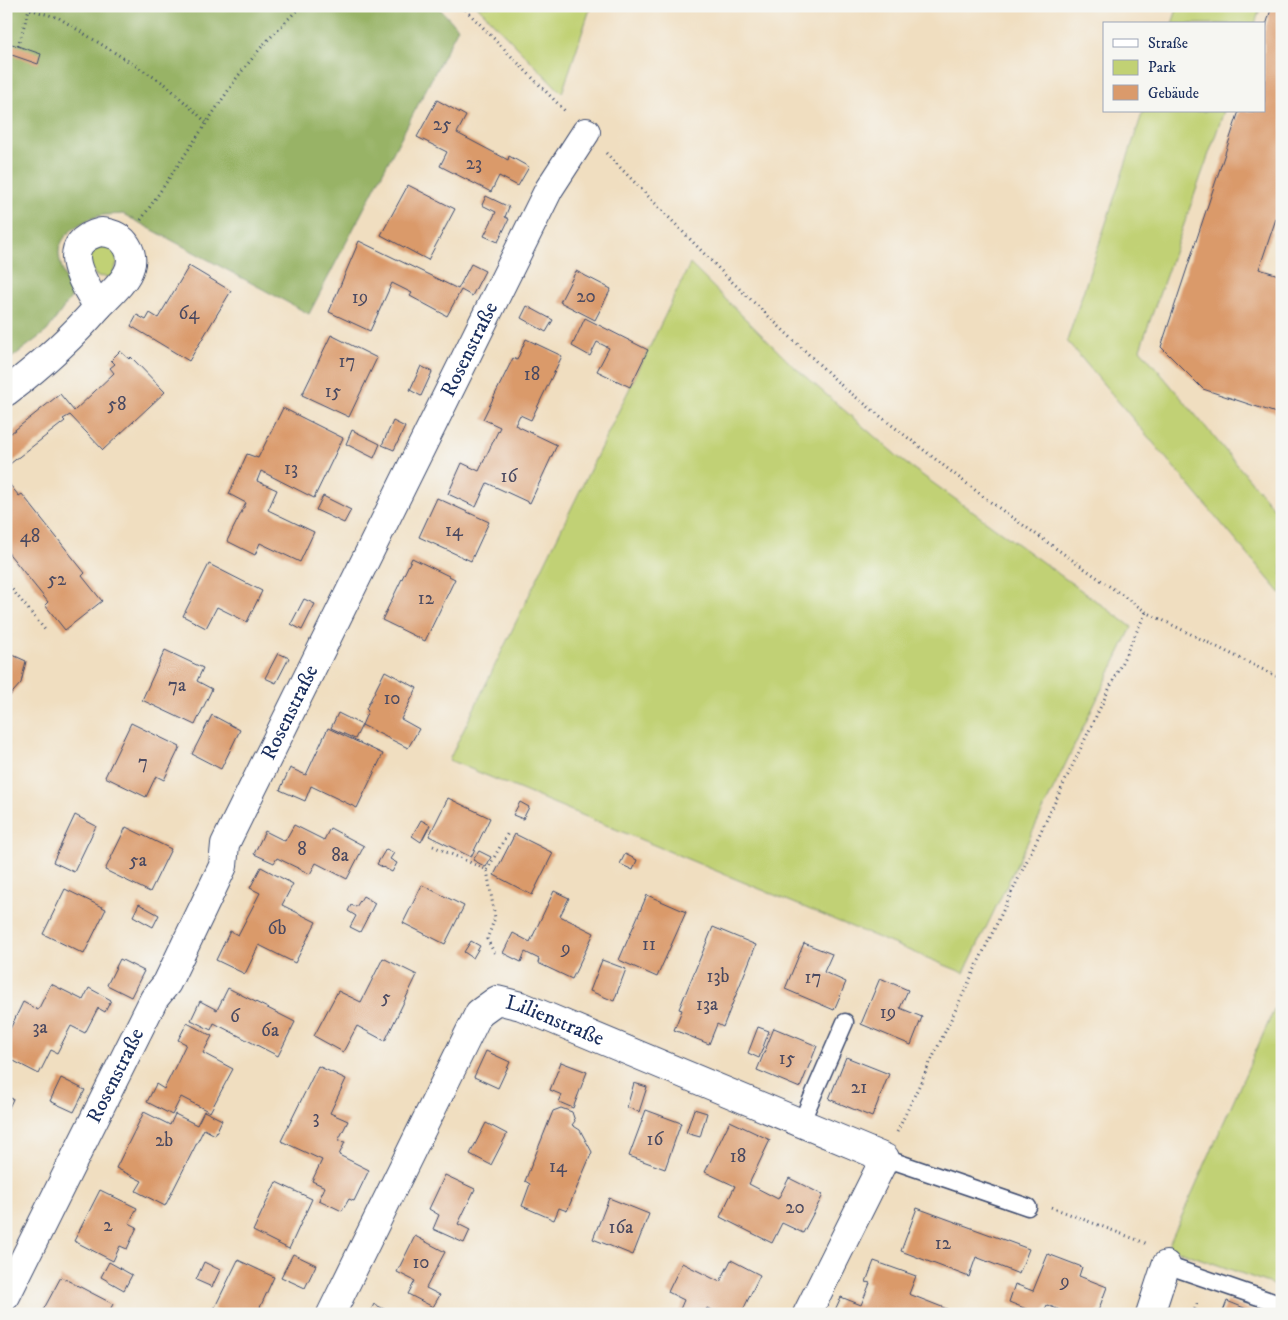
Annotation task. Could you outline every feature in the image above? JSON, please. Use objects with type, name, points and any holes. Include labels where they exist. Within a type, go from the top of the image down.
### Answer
[{"type":"street","name":"Rosenstraße","points":[[6,1296],[42,1204],[154,999],[168,983],[223,866],[225,844],[549,189],[586,132]]},
{"type":"street","points":[[6,392],[42,365],[63,345],[98,308],[125,278],[130,270],[132,261],[130,252],[126,243],[111,233],[101,232],[92,234],[84,240],[75,256],[76,266],[98,308]]},
{"type":"street","name":"Lilienstraße","points":[[331,1314],[479,1013],[497,1000],[521,1006],[885,1158]]},
{"type":"street","points":[[807,1314],[885,1158]]},
{"type":"street","points":[[1150,1314],[1166,1265]]},
{"type":"lane","points":[[800,1123],[845,1022]]},
{"type":"lane","points":[[885,1158],[1028,1207]]},
{"type":"lane","points":[[1166,1265],[1282,1305]]},
{"type":"path","points":[[126,243],[238,76],[264,44],[301,6]]},
{"type":"path","points":[[462,6],[726,276],[843,387],[989,501],[1146,612],[1282,679]]},
{"type":"path","points":[[18,46],[29,9],[59,18],[165,84],[206,122]]},
{"type":"path","points":[[6,582],[46,631]]},
{"type":"path","points":[[885,1158],[1146,612]]},
{"type":"path","points":[[494,954],[487,939],[495,918],[487,870],[509,831]]},
{"type":"path","points":[[433,846],[487,870]]},
{"type":"path","points":[[1028,1207],[1046,1206],[1162,1249],[1166,1265]]},
{"type":"green space","points":[[6,6],[437,6],[458,28],[309,314],[123,214],[102,215],[74,228],[64,238],[59,251],[60,261],[72,296],[47,331],[6,362]]},
{"type":"green space","points":[[477,6],[591,6],[562,93]]},
{"type":"green space","points":[[1178,6],[1261,6],[1256,22],[1173,22]]},
{"type":"green space","points":[[1143,112],[1224,112],[1140,349],[1282,518],[1282,595],[1067,341]]},
{"type":"green space","points":[[108,243],[120,255],[112,276],[96,276],[86,258],[87,252]]},
{"type":"green space","points":[[690,264],[791,364],[904,462],[1132,627],[964,973],[449,760]]},
{"type":"green space","points":[[1282,992],[1282,1288],[1168,1247]]},
{"type":"building","points":[[1272,6],[1282,6],[1282,201],[1259,269],[1282,276],[1282,415],[1203,389],[1161,347],[1239,112],[1266,112],[1266,26]]},
{"type":"building","points":[[6,42],[41,54],[38,64],[6,53]]},
{"type":"building","points":[[437,100],[466,116],[457,133],[508,160],[509,156],[529,167],[518,186],[499,176],[491,192],[440,166],[447,152],[417,137]]},
{"type":"building","points":[[408,185],[455,209],[428,260],[381,235]]},
{"type":"building","points":[[486,196],[509,207],[505,217],[509,219],[498,242],[484,236],[496,212],[482,205]]},
{"type":"building","points":[[359,241],[458,289],[471,264],[485,271],[472,296],[461,290],[447,316],[410,296],[412,293],[392,283],[370,331],[329,312]]},
{"type":"building","points":[[189,266],[231,291],[189,361],[131,326],[137,315],[146,320],[150,313],[158,318]]},
{"type":"building","points":[[576,271],[611,289],[595,320],[560,302]]},
{"type":"building","points":[[527,306],[553,320],[546,332],[521,318]]},
{"type":"building","points":[[585,318],[648,350],[630,387],[597,371],[609,348],[597,342],[590,356],[572,346]]},
{"type":"building","points":[[331,335],[377,358],[349,417],[302,395]]},
{"type":"building","points":[[526,339],[562,356],[531,420],[520,415],[515,425],[557,445],[530,503],[487,483],[476,507],[448,494],[462,463],[479,471],[500,427],[483,419],[513,358],[517,360]]},
{"type":"building","points":[[120,351],[129,359],[131,357],[165,392],[103,450],[70,415],[63,419],[65,421],[6,467],[6,437],[60,394],[74,411],[114,373],[110,368],[115,364],[111,360]]},
{"type":"building","points":[[421,366],[432,372],[421,396],[410,390]]},
{"type":"building","points":[[283,408],[343,438],[314,498],[261,471],[257,481],[277,490],[268,510],[314,532],[300,562],[260,543],[255,555],[227,541],[246,503],[229,494],[247,454],[258,458]]},
{"type":"building","points":[[393,421],[405,427],[394,450],[382,445]]},
{"type":"building","points":[[352,430],[380,444],[374,458],[346,444]]},
{"type":"building","points":[[6,480],[19,496],[22,494],[85,573],[82,576],[102,601],[65,630],[45,605],[48,602],[6,550]]},
{"type":"building","points":[[323,496],[351,510],[344,523],[316,510]]},
{"type":"building","points":[[437,498],[489,522],[471,561],[419,537]]},
{"type":"building","points":[[412,558],[455,579],[425,641],[382,620]]},
{"type":"building","points":[[209,564],[262,591],[247,622],[217,607],[206,628],[183,616]]},
{"type":"building","points":[[304,599],[315,604],[302,630],[291,624]]},
{"type":"building","points":[[165,650],[203,668],[197,681],[212,689],[195,725],[142,700]]},
{"type":"building","points":[[6,652],[26,661],[21,683],[6,700]]},
{"type":"building","points":[[278,653],[289,658],[276,683],[265,678]]},
{"type":"building","points":[[385,671],[417,688],[401,719],[419,729],[408,748],[362,725],[368,711],[366,709]]},
{"type":"building","points":[[338,713],[362,725],[355,739],[331,728]]},
{"type":"building","points":[[212,715],[240,730],[221,769],[192,754]]},
{"type":"building","points":[[131,723],[180,747],[164,780],[156,776],[146,797],[105,777]]},
{"type":"building","points":[[328,728],[383,754],[357,808],[311,786],[305,801],[280,790],[290,768],[306,775]]},
{"type":"building","points":[[448,798],[490,818],[471,857],[429,836]]},
{"type":"building","points":[[520,802],[529,807],[523,819],[513,815]]},
{"type":"building","points":[[75,815],[96,826],[74,872],[53,862]]},
{"type":"building","points":[[421,820],[430,825],[421,842],[412,836]]},
{"type":"building","points":[[294,825],[324,840],[330,828],[364,846],[347,879],[316,863],[310,874],[277,858],[274,863],[254,854],[265,831],[285,841]]},
{"type":"building","points":[[126,827],[171,849],[150,892],[105,870]]},
{"type":"building","points":[[515,834],[553,853],[532,895],[494,875]]},
{"type":"building","points":[[386,849],[394,853],[390,859],[397,863],[392,872],[377,864]]},
{"type":"building","points":[[479,851],[491,857],[486,867],[473,860]]},
{"type":"building","points":[[625,854],[637,860],[633,870],[620,864]]},
{"type":"building","points":[[261,867],[293,884],[282,905],[316,922],[295,963],[259,945],[245,974],[216,960],[230,931],[238,935],[260,893],[250,888]]},
{"type":"building","points":[[422,885],[464,906],[445,944],[403,923]]},
{"type":"building","points":[[65,889],[106,909],[84,954],[43,934]]},
{"type":"building","points":[[554,891],[569,898],[560,916],[594,933],[572,979],[538,963],[539,959],[525,952],[521,962],[503,953],[513,933],[530,942]]},
{"type":"building","points":[[647,895],[686,912],[657,977],[619,960]]},
{"type":"building","points":[[363,896],[375,903],[360,932],[350,927],[356,916],[348,911],[351,905],[356,907]]},
{"type":"building","points":[[139,904],[159,915],[153,927],[133,916]]},
{"type":"building","points":[[713,927],[756,945],[723,1027],[717,1024],[709,1044],[674,1030],[682,1010],[679,1009]]},
{"type":"building","points":[[471,941],[480,946],[473,958],[464,952]]},
{"type":"building","points":[[804,943],[832,954],[824,972],[846,982],[834,1010],[785,989]]},
{"type":"building","points":[[383,958],[417,975],[385,1041],[357,1026],[343,1052],[314,1036],[338,991],[361,1002]]},
{"type":"building","points":[[120,959],[144,971],[131,997],[107,985]]},
{"type":"building","points":[[602,960],[626,969],[614,1001],[590,991]]},
{"type":"building","points":[[880,978],[908,990],[900,1008],[922,1017],[911,1045],[861,1024]]},
{"type":"building","points":[[51,984],[83,1000],[89,988],[111,1000],[105,1012],[98,1008],[85,1033],[71,1026],[57,1053],[51,1050],[39,1074],[6,1057],[6,1026],[10,1029],[23,1002],[38,1010]]},
{"type":"building","points":[[228,988],[295,1022],[278,1056],[214,1023],[211,1030],[191,1020],[200,1001],[217,1010]]},
{"type":"building","points":[[187,1023],[212,1036],[203,1053],[233,1069],[210,1112],[181,1097],[172,1115],[147,1102],[156,1084],[164,1089],[186,1044],[178,1040]]},
{"type":"building","points":[[758,1027],[769,1031],[759,1058],[748,1053]]},
{"type":"building","points":[[774,1028],[817,1046],[800,1088],[757,1070]]},
{"type":"building","points":[[486,1051],[510,1062],[498,1088],[474,1077]]},
{"type":"building","points":[[846,1057],[889,1074],[872,1117],[829,1099]]},
{"type":"building","points":[[561,1062],[587,1072],[573,1108],[559,1102],[562,1095],[550,1090]]},
{"type":"building","points":[[318,1066],[346,1079],[330,1113],[348,1121],[338,1141],[345,1142],[339,1155],[369,1170],[354,1201],[349,1199],[342,1211],[319,1200],[325,1187],[312,1181],[322,1160],[281,1141]]},
{"type":"building","points":[[61,1078],[85,1090],[74,1112],[50,1101]]},
{"type":"building","points":[[634,1083],[647,1087],[639,1112],[627,1107]]},
{"type":"building","points":[[6,1096],[13,1099],[6,1114]]},
{"type":"building","points":[[561,1108],[572,1112],[575,1121],[572,1125],[580,1130],[592,1152],[567,1211],[559,1208],[554,1220],[522,1206],[530,1184],[525,1181],[553,1111]]},
{"type":"building","points":[[694,1109],[707,1113],[700,1137],[686,1133]]},
{"type":"building","points":[[646,1110],[681,1123],[665,1169],[629,1156]]},
{"type":"building","points":[[204,1111],[222,1120],[215,1135],[204,1129],[165,1206],[136,1191],[142,1181],[116,1168],[144,1112],[170,1125],[175,1114],[197,1125]]},
{"type":"building","points":[[730,1121],[770,1140],[749,1184],[778,1199],[789,1178],[823,1195],[803,1233],[782,1223],[772,1243],[720,1217],[735,1186],[705,1172]]},
{"type":"building","points":[[486,1123],[507,1134],[491,1165],[470,1154]]},
{"type":"building","points":[[445,1175],[475,1189],[458,1224],[470,1230],[464,1243],[433,1229],[439,1215],[429,1209]]},
{"type":"building","points":[[276,1182],[312,1199],[289,1249],[253,1231]]},
{"type":"building","points":[[100,1190],[137,1208],[129,1223],[137,1227],[127,1249],[120,1246],[113,1261],[74,1241]]},
{"type":"building","points":[[609,1198],[649,1214],[633,1255],[593,1239]]},
{"type":"building","points":[[917,1208],[1029,1249],[1019,1274],[976,1257],[969,1277],[901,1251]]},
{"type":"building","points":[[415,1236],[445,1252],[426,1288],[440,1295],[433,1307],[408,1294],[415,1281],[397,1272]]},
{"type":"building","points":[[293,1254],[316,1265],[305,1288],[281,1277]]},
{"type":"building","points":[[1048,1254],[1082,1267],[1079,1276],[1107,1287],[1097,1314],[1070,1314],[1047,1305],[1043,1314],[1039,1314],[1009,1302],[1015,1284],[1033,1291]]},
{"type":"building","points":[[238,1260],[274,1277],[257,1314],[225,1314],[214,1309]]},
{"type":"building","points":[[731,1260],[760,1275],[741,1314],[719,1314],[707,1308],[704,1314],[678,1314],[684,1300],[668,1292],[682,1263],[720,1282]]},
{"type":"building","points":[[874,1261],[916,1276],[909,1294],[947,1309],[945,1314],[845,1314],[835,1310],[841,1297],[861,1305],[870,1283],[866,1282]]},
{"type":"building","points":[[109,1262],[132,1275],[124,1290],[101,1277]]},
{"type":"building","points":[[204,1262],[220,1270],[212,1287],[196,1280]]},
{"type":"building","points":[[61,1277],[113,1304],[108,1314],[41,1314]]},
{"type":"building","points":[[1227,1301],[1259,1314],[1222,1314]]},
{"type":"building","points":[[374,1304],[394,1314],[369,1314]]}]
